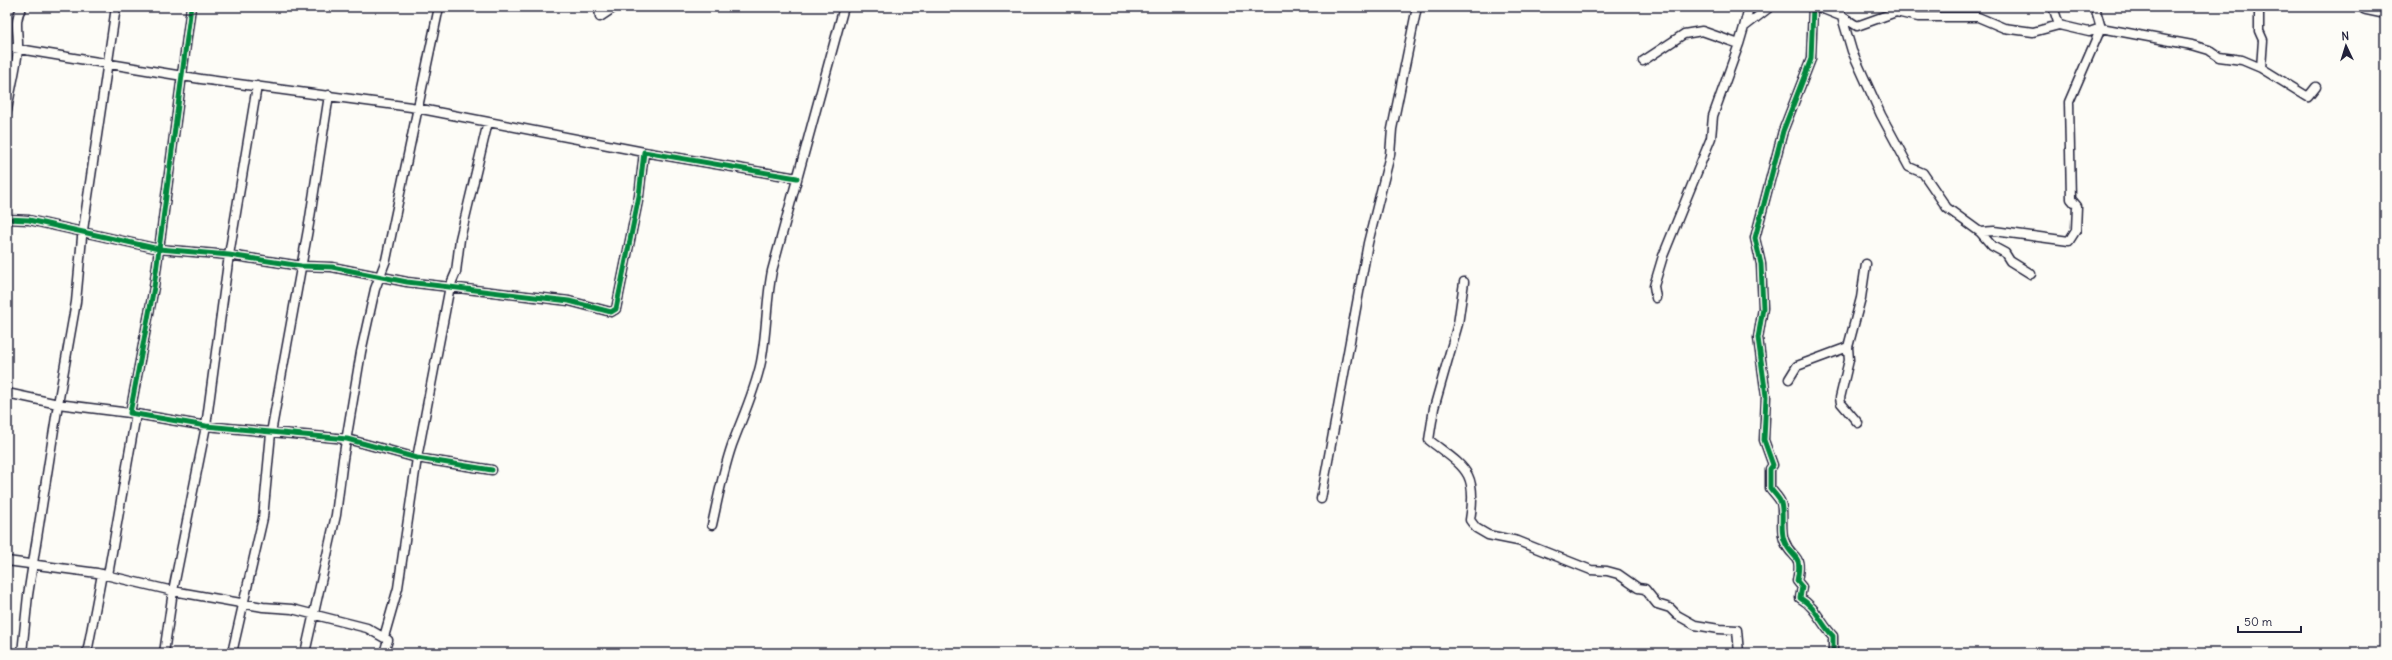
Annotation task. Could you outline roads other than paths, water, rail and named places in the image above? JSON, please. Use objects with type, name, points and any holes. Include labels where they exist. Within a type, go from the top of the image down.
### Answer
[{"type":"highway","points":[[2366,7],[2385,11]]},
{"type":"street","points":[[7,111],[18,49],[16,26],[19,12],[22,7]]},
{"type":"street","points":[[22,653],[28,595],[58,404],[76,302],[82,232],[109,64],[116,7]]},
{"type":"street","points":[[87,653],[105,574],[154,287],[184,76],[192,7]]},
{"type":"street","points":[[305,653],[336,515],[361,352],[375,289],[387,254],[439,7]]},
{"type":"street","points":[[599,7],[600,17],[615,7]]},
{"type":"street","points":[[712,525],[730,451],[743,418],[761,361],[771,278],[844,7]]},
{"type":"street","points":[[1321,499],[1368,243],[1390,155],[1392,129],[1417,7]]},
{"type":"street","points":[[1656,298],[1654,286],[1664,256],[1711,138],[1713,116],[1739,44],[1749,7]]},
{"type":"street","points":[[1744,27],[1770,7]]},
{"type":"street","points":[[1813,7],[1811,59],[1783,131],[1755,238],[1761,264],[1763,308],[1758,338],[1766,396],[1764,440],[1773,464],[1770,469],[1770,488],[1781,501],[1783,539],[1790,552],[1798,559],[1800,568],[1797,581],[1802,588],[1800,598],[1809,603],[1820,617],[1825,628],[1833,636],[1833,653]]},
{"type":"street","points":[[1818,7],[1843,17],[1857,26],[1896,12],[1918,17],[1978,17],[2004,28],[2033,32],[2059,25],[2089,32],[2100,28],[2192,45],[2209,50],[2218,57],[2242,60],[2261,68],[2308,97],[2316,87]]},
{"type":"street","points":[[1839,7],[1852,51],[1881,115],[1909,167],[1923,173],[1947,208],[1980,232],[1992,246],[2005,253],[2010,261],[2031,274]]},
{"type":"street","points":[[2053,7],[2059,25]]},
{"type":"street","points":[[1980,232],[1994,230],[2069,241],[2076,230],[2077,206],[2071,200],[2069,102],[2100,28],[2095,7]]},
{"type":"street","points":[[2259,7],[2259,31],[2263,40],[2261,68]]},
{"type":"street","points":[[1643,61],[1684,34],[1702,31],[1739,44]]},
{"type":"street","points":[[7,47],[184,76],[329,95],[418,109],[644,152],[797,178]]},
{"type":"street","points":[[164,653],[174,591],[206,426],[229,255],[257,86]]},
{"type":"street","points":[[232,653],[263,518],[271,430],[301,266],[329,95]]},
{"type":"street","points":[[384,638],[398,588],[417,458],[450,286],[456,272],[460,239],[488,122]]},
{"type":"street","points":[[7,219],[29,220],[159,250],[229,255],[301,266],[332,267],[407,282],[569,301],[611,312],[616,309],[639,196],[644,152]]},
{"type":"street","points":[[1858,423],[1845,408],[1840,398],[1849,360],[1848,347],[1861,298],[1866,264]]},
{"type":"street","points":[[1464,282],[1458,324],[1434,408],[1429,440],[1463,466],[1470,478],[1474,497],[1470,520],[1476,528],[1488,535],[1518,541],[1591,570],[1607,571],[1618,574],[1638,588],[1645,589],[1657,604],[1670,608],[1677,615],[1695,625],[1719,629],[1738,630],[1739,653]]},
{"type":"street","points":[[1789,380],[1797,366],[1848,347]]},
{"type":"street","points":[[7,393],[58,404],[206,426],[271,430],[347,439],[417,458],[492,470]]},
{"type":"street","points":[[7,560],[105,574],[174,591],[314,615],[367,628],[388,640],[384,653]]}]
